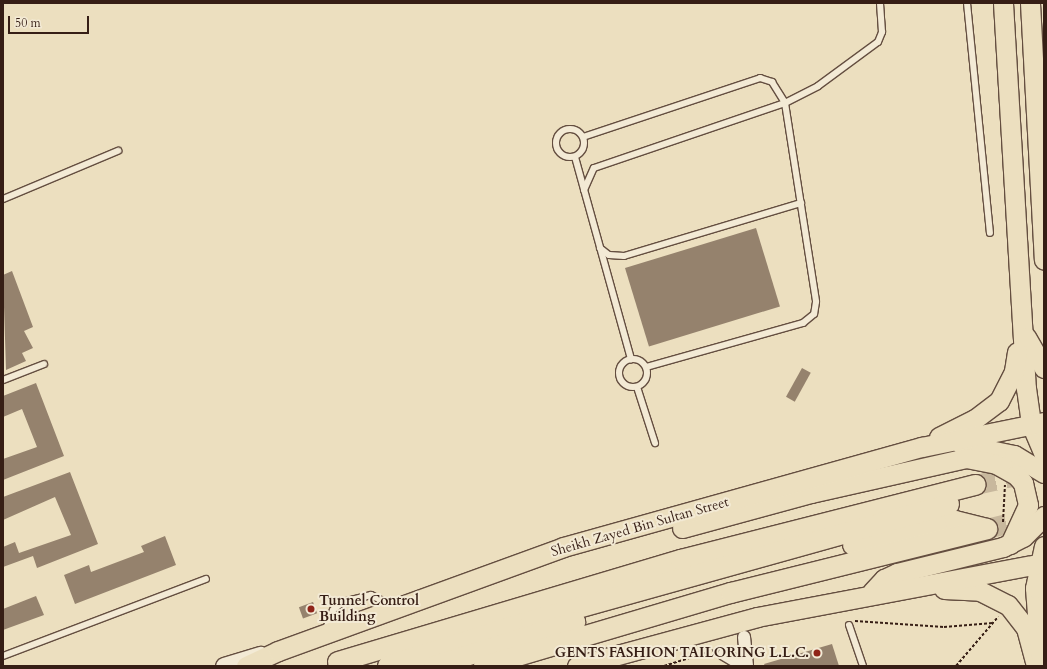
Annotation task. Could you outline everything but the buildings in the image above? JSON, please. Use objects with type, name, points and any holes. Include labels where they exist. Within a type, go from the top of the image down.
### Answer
[{"type":"highway","points":[[338,662],[681,560],[976,484],[964,496],[946,506],[539,619],[388,666]]},
{"type":"highway","points":[[434,666],[665,594],[853,545],[955,521],[1000,534]]},
{"type":"highway","points":[[484,666],[731,593],[1000,534]]},
{"type":"main road","points":[[1003,3],[1021,327],[1044,454]]},
{"type":"main road","points":[[1030,3],[1044,260]]},
{"type":"main road","points":[[1021,327],[1044,368]]},
{"type":"main road","points":[[922,447],[975,419],[999,402],[1014,371],[1021,327]]},
{"type":"main road","name":"Sheikh Zayed Bin Sultan Street","points":[[246,666],[278,651],[563,547],[922,447],[1038,423]]},
{"type":"main road","points":[[922,447],[980,445],[1014,455],[1044,473]]},
{"type":"main road","points":[[619,532],[671,531],[811,493],[966,458],[996,464],[1016,475],[1023,483],[1028,505],[1000,534],[897,573],[884,579],[872,592]]},
{"type":"main road","points":[[1000,534],[1023,537],[1044,516]]},
{"type":"main road","points":[[1040,666],[1041,619],[1035,588],[1044,546]]},
{"type":"main road","points":[[577,666],[717,626],[872,592],[1041,564]]},
{"type":"main road","points":[[919,584],[980,591],[1000,599],[1026,628],[1036,666]]},
{"type":"main road","points":[[224,666],[278,651]]},
{"type":"street","points":[[744,637],[746,666]]},
{"type":"street","points":[[722,651],[746,666]]},
{"type":"lane","points":[[584,190],[594,168],[785,103],[818,86],[869,51],[882,32],[880,3]]},
{"type":"lane","points":[[967,3],[990,233]]},
{"type":"lane","points":[[575,156],[631,359],[646,367],[809,319],[816,302],[801,203],[785,103],[772,82],[760,78],[583,137]]},
{"type":"lane","points":[[573,129],[583,137],[584,146],[575,156],[561,154],[556,145],[558,136],[573,129]]},
{"type":"lane","points":[[3,199],[118,151]]},
{"type":"lane","points":[[600,248],[609,255],[624,256],[801,203]]},
{"type":"lane","points":[[631,359],[623,363],[619,375],[624,384],[637,387],[645,381],[646,367]]},
{"type":"lane","points":[[3,380],[44,364]]},
{"type":"lane","points":[[637,387],[655,443]]},
{"type":"lane","points":[[3,656],[206,580]]},
{"type":"lane","points":[[850,625],[863,666]]},
{"type":"path","points":[[1000,534],[1005,482]]},
{"type":"path","points":[[956,666],[1003,612]]},
{"type":"path","points":[[850,625],[861,621],[944,627],[993,623]]},
{"type":"path","points":[[664,666],[722,651]]},
{"type":"tunnel","points":[[976,485],[1030,473]]},
{"type":"tunnel","points":[[987,529],[1035,517]]},
{"type":"place","name":"Tunnel Control Building","points":[[311,609]]},
{"type":"place","name":"GENTS FASHION TAILORING L.L.C.","points":[[817,653]]}]
